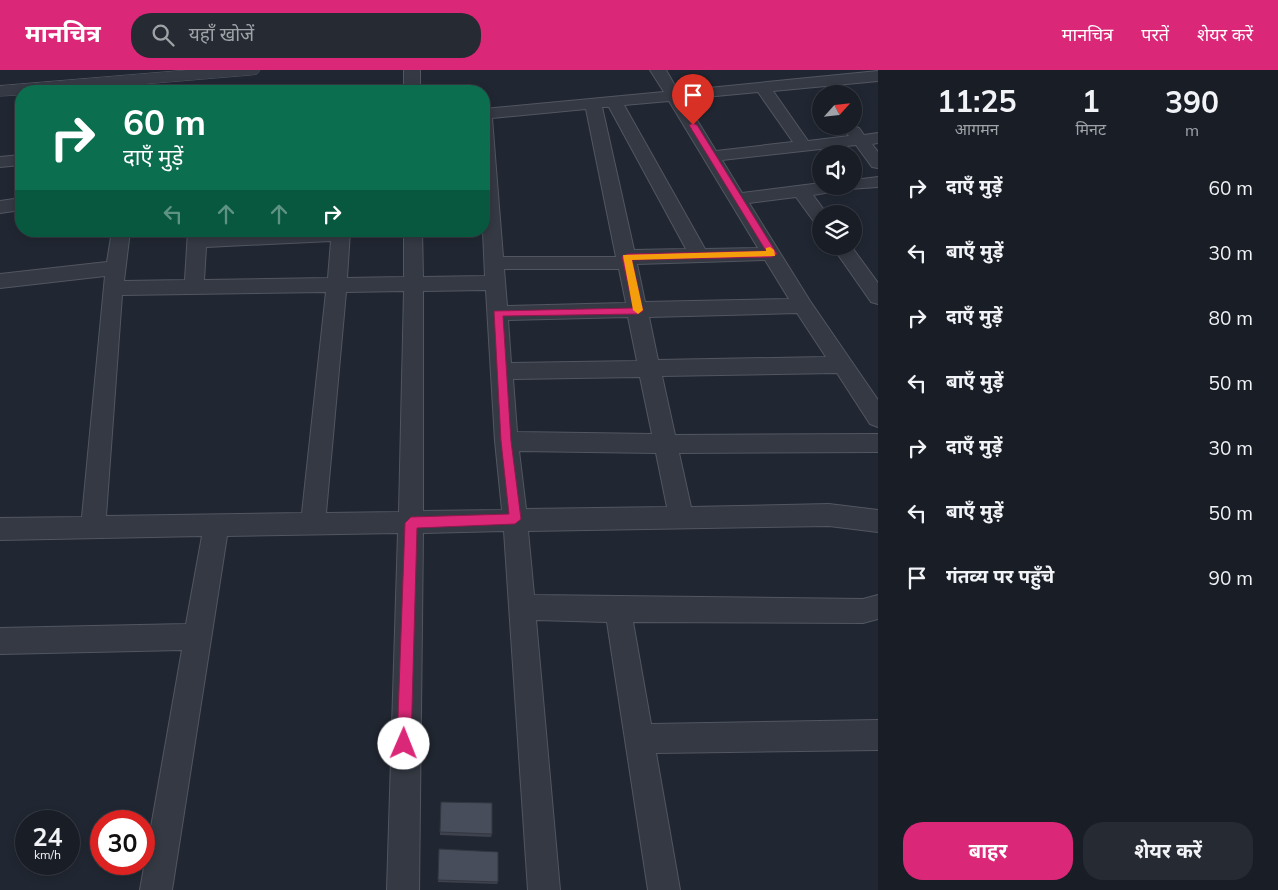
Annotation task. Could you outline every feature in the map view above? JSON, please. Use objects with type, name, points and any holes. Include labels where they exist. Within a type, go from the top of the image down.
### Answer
[{"type":"street","points":[[83,85],[251,70]]},
{"type":"street","points":[[412,70],[412,85]]},
{"type":"street","points":[[658,70],[803,306],[878,418]]},
{"type":"street","points":[[839,85],[875,80]]},
{"type":"street","points":[[0,81],[131,81]]},
{"type":"street","points":[[762,87],[804,146]]},
{"type":"street","points":[[490,113],[762,87],[812,88]]},
{"type":"street","points":[[0,92],[15,91]]},
{"type":"street","points":[[614,101],[699,256]]},
{"type":"street","points":[[593,103],[681,517]]},
{"type":"street","points":[[856,135],[878,163]]},
{"type":"street","points":[[712,156],[878,138]]},
{"type":"street","points":[[0,162],[15,161]]},
{"type":"street","points":[[862,184],[878,182]]},
{"type":"street","points":[[739,199],[812,190]]},
{"type":"street","points":[[801,191],[812,206]]},
{"type":"street","points":[[490,201],[506,441],[515,519],[544,890]]},
{"type":"street","points":[[0,206],[15,205]]},
{"type":"street","points":[[93,528],[114,278],[119,237]]},
{"type":"street","points":[[194,287],[196,237]]},
{"type":"street","points":[[313,524],[337,285],[340,237]]},
{"type":"street","points":[[402,890],[405,690],[411,523],[413,237]]},
{"type":"street","points":[[0,281],[114,278],[194,287],[414,283],[627,260],[772,254]]},
{"type":"street","points":[[848,255],[878,297]]},
{"type":"street","points":[[498,313],[803,306]]},
{"type":"street","points":[[501,371],[843,365]]},
{"type":"street","points":[[506,441],[667,444],[878,442]]},
{"type":"street","points":[[0,529],[828,515],[878,521]]},
{"type":"street","points":[[156,890],[216,526]]},
{"type":"street","points":[[521,607],[834,612],[878,608]]},
{"type":"street","points":[[618,610],[664,890]]},
{"type":"street","points":[[0,642],[197,637]]},
{"type":"street","points":[[640,739],[878,735]]},
{"type":"building","points":[[441,802],[492,803],[492,834],[440,832]]},
{"type":"building","points":[[439,849],[498,852],[498,882],[438,880]]},
{"type":"slow traffic","points":[[638,310],[627,257],[772,254],[770,250]]},
{"type":"route","points":[[404,744],[411,523],[515,519],[506,441],[498,313],[638,311],[627,257],[772,254],[693,125]]}]
